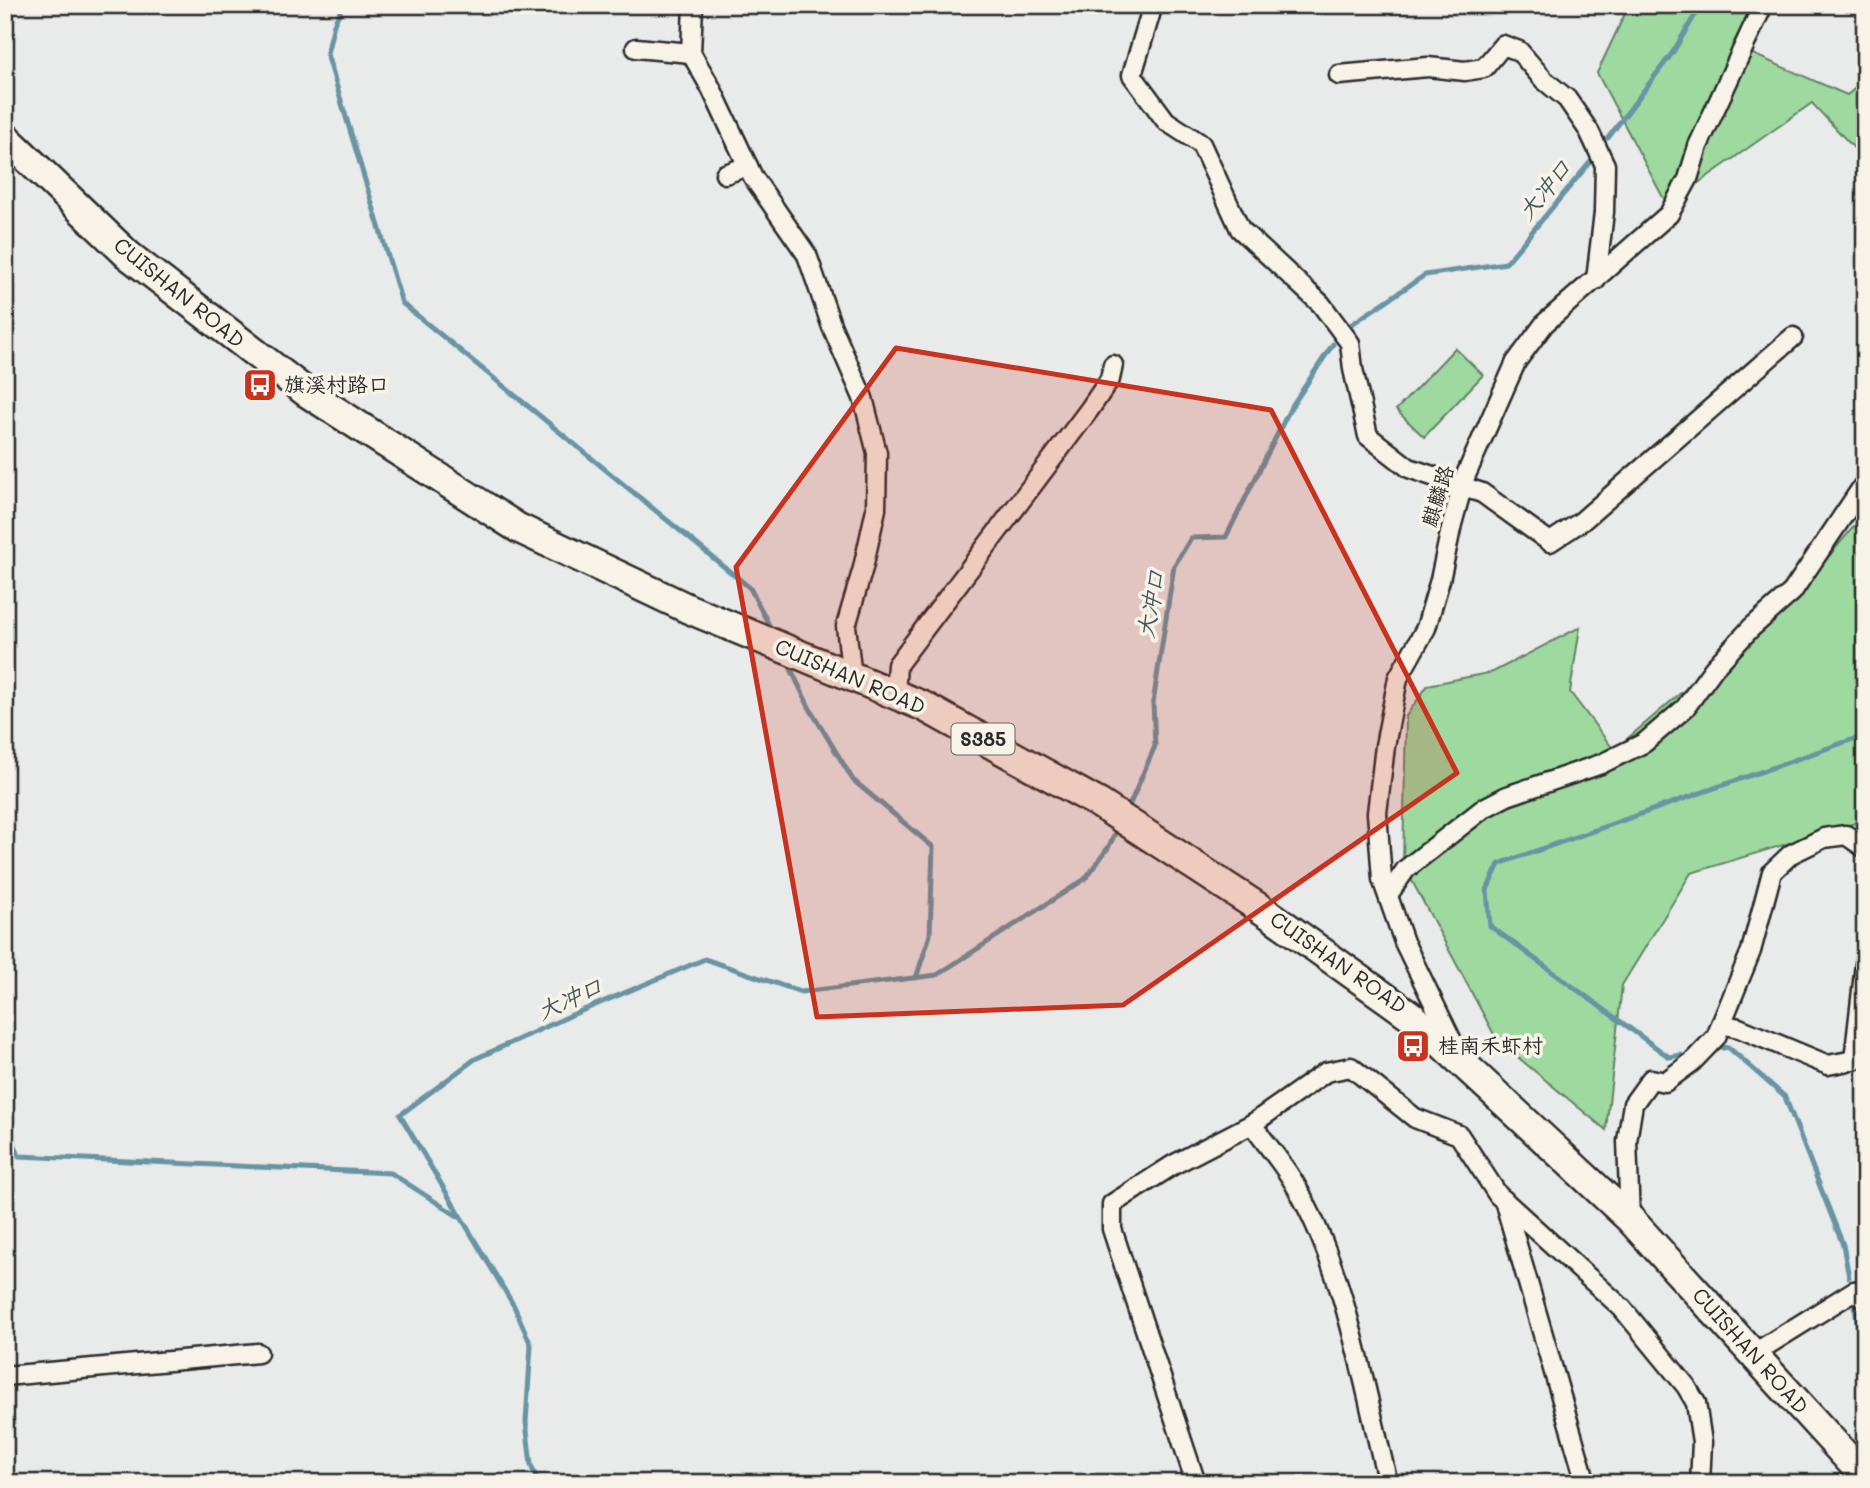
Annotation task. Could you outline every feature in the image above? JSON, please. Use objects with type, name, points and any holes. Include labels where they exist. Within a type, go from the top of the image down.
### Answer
[{"type":"main road","name":"CUISHAN ROAD","points":[[5,137],[128,255],[306,392],[518,528],[689,610],[923,705],[1100,804],[1247,900],[1414,1018],[1630,1219],[1865,1477]]},
{"type":"street","points":[[693,5],[691,53],[753,177],[807,255],[832,327],[863,398],[877,453],[876,509],[846,626],[852,677]]},
{"type":"street","points":[[1153,5],[1132,75],[1166,121],[1201,144],[1240,229],[1321,304],[1350,343],[1368,436],[1409,468],[1482,493],[1550,542],[1582,520],[1793,337]]},
{"type":"street","name":"麒麟路","points":[[1464,1065],[1404,942],[1382,879],[1377,813],[1385,746],[1398,678],[1426,628],[1463,486],[1516,362],[1545,323],[1669,214],[1688,178],[1698,146],[1763,5]]},
{"type":"street","points":[[1339,75],[1428,67],[1465,71],[1484,68],[1503,45],[1519,51],[1544,80],[1567,99],[1589,131],[1605,165],[1604,212],[1596,280]]},
{"type":"street","points":[[636,48],[691,53]]},
{"type":"street","points":[[725,174],[748,166]]},
{"type":"street","points":[[895,694],[897,664],[1088,410],[1110,379],[1113,365]]},
{"type":"street","points":[[1388,895],[1406,869],[1483,808],[1507,796],[1601,764],[1644,743],[1685,708],[1714,668],[1751,628],[1792,592],[1865,484]]},
{"type":"street","points":[[1630,1219],[1627,1141],[1633,1104],[1651,1079],[1665,1082],[1692,1062],[1716,1037],[1751,951],[1772,872],[1791,853],[1824,838],[1846,835],[1865,848]]},
{"type":"street","points":[[1721,1024],[1739,1028],[1828,1065],[1854,1059],[1865,964]]},
{"type":"street","points":[[1196,1483],[1112,1229],[1112,1204],[1173,1165],[1252,1124],[1326,1072],[1351,1067],[1415,1118],[1459,1135],[1498,1195],[1622,1308],[1686,1386],[1696,1403],[1702,1442],[1700,1483]]},
{"type":"street","points":[[1252,1124],[1293,1181],[1320,1238],[1354,1332],[1368,1404],[1388,1483]]},
{"type":"street","points":[[1504,1200],[1587,1483]]},
{"type":"street","points":[[1753,1354],[1854,1291],[1865,1299]]},
{"type":"street","points":[[5,1376],[258,1353]]},
{"type":"highlighted area","points":[[896,348],[1271,410],[1457,773],[1123,1005],[817,1017],[736,567]]},
{"type":"green space","points":[[1629,5],[1755,5],[1732,45],[1847,95],[1865,80],[1865,160],[1812,103],[1667,205],[1597,73]]},
{"type":"green space","points":[[1455,348],[1483,375],[1424,437],[1396,410]]},
{"type":"green space","points":[[1865,513],[1865,820],[1691,873],[1622,985],[1606,1130],[1497,1040],[1403,864],[1406,716],[1428,685],[1493,672],[1580,627],[1570,692],[1614,750],[1799,592]]},
{"type":"waterway","points":[[343,5],[334,24],[327,54],[402,303],[750,588],[770,627]]},
{"type":"waterway","name":"大冲口","points":[[1608,138],[1673,52],[1701,5]]},
{"type":"waterway","name":"大冲口","points":[[1343,330],[1425,275],[1506,263],[1592,160]]},
{"type":"waterway","name":"大冲口","points":[[1130,804],[1155,746],[1153,703],[1174,566],[1191,538],[1226,537],[1290,409],[1333,344]]},
{"type":"waterway","points":[[790,667],[809,707],[853,780],[933,847],[930,935],[916,978]]},
{"type":"waterway","points":[[1681,1055],[1669,1057],[1490,926],[1487,890],[1499,864],[1865,735]]},
{"type":"waterway","name":"大冲口","points":[[538,1483],[531,1465],[526,1422],[531,1345],[514,1306],[400,1115],[475,1059],[705,959],[801,992],[937,975],[1085,879],[1115,834]]},
{"type":"waterway","points":[[1723,1048],[1728,1047],[1785,1097],[1843,1245],[1849,1277]]},
{"type":"waterway","points":[[5,1118],[19,1156],[391,1173],[459,1217]]},
{"type":"waterway","points":[[1855,1308],[1862,1351],[1865,1354]]},
{"type":"place","name":"旗溪村路口","points":[[260,385]]},
{"type":"place","name":"桂南禾虾村","points":[[1413,1046]]}]
